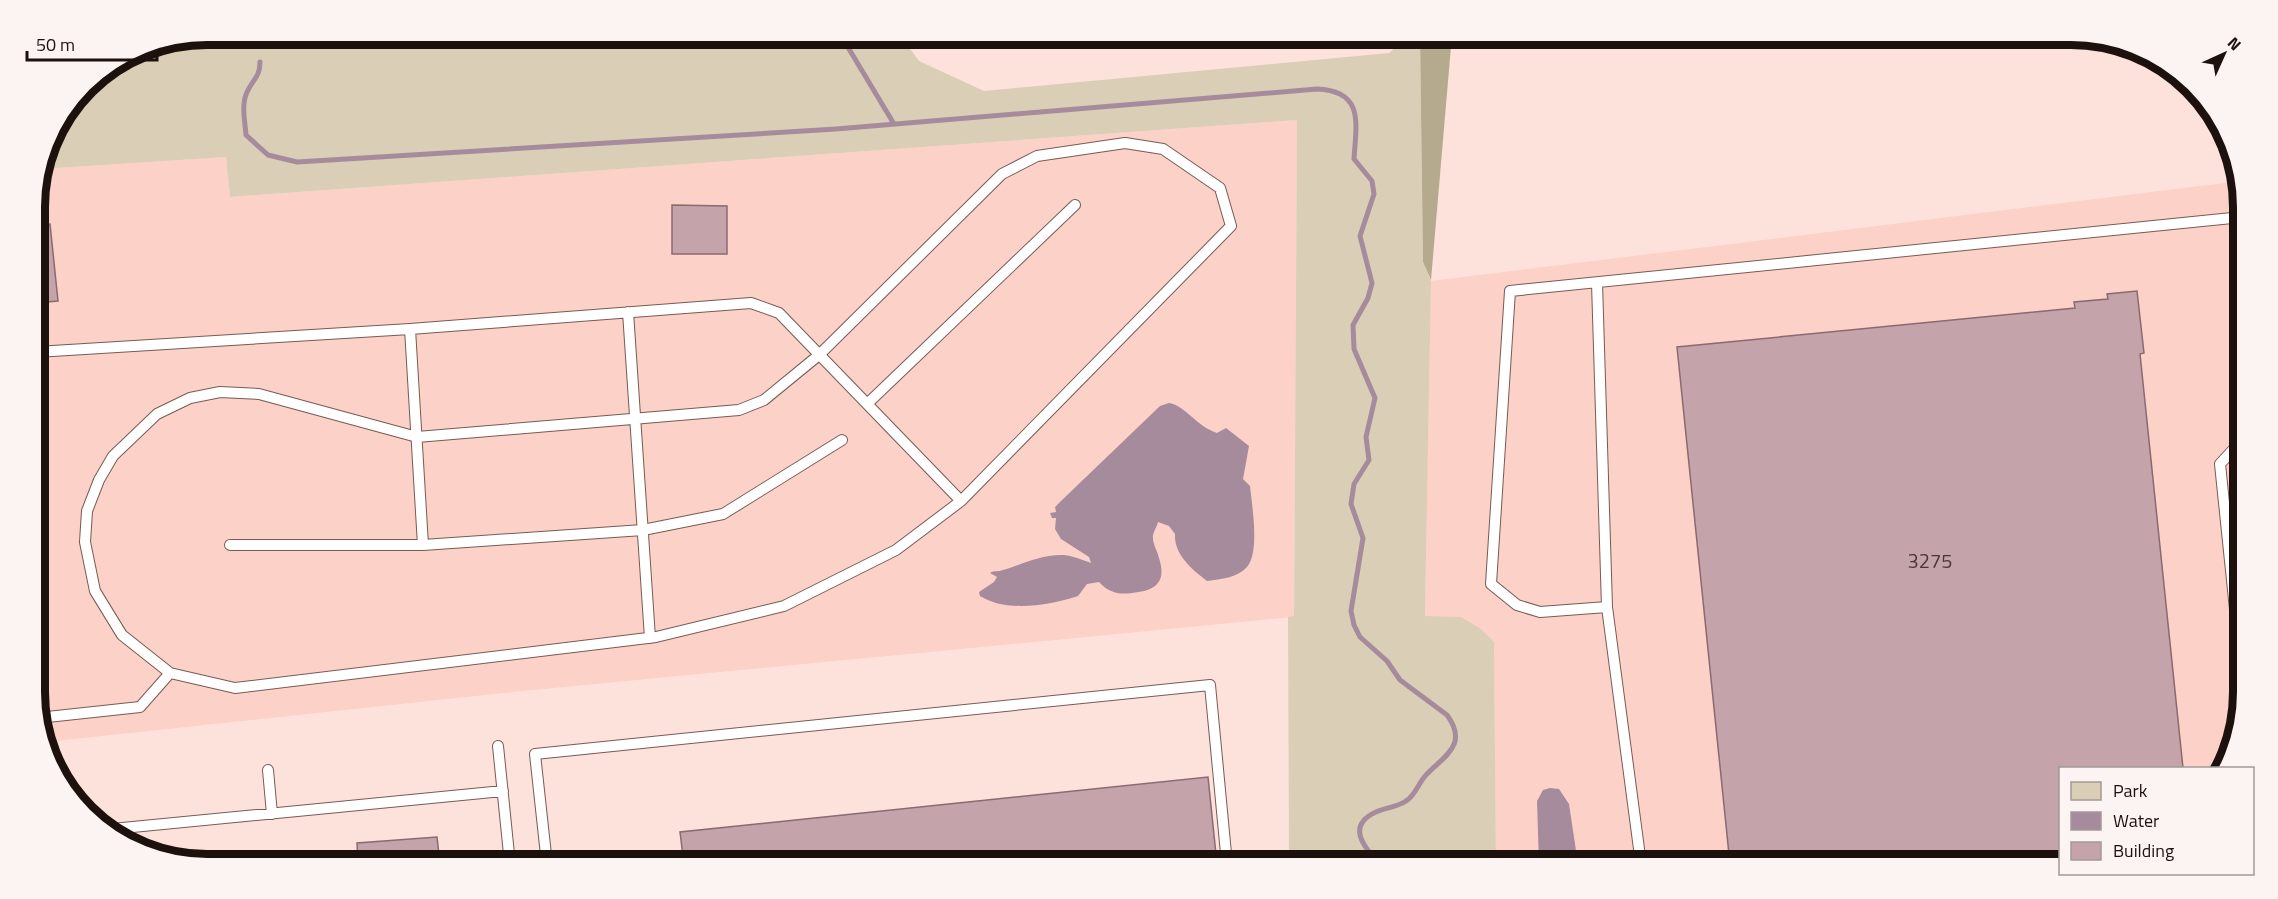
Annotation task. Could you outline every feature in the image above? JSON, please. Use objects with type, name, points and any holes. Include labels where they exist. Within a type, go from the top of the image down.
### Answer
[{"type":"lane","points":[[1125,143],[1163,149],[1220,188],[1231,226],[961,501],[896,550],[784,606],[650,638],[235,688],[170,673],[123,635],[95,591],[85,542],[87,511],[99,480],[112,456],[157,414],[190,398],[220,392],[259,394],[417,437],[739,410],[764,400],[819,355],[1002,174],[1037,156],[1125,143]]},
{"type":"lane","points":[[867,405],[1074,205]]},
{"type":"lane","points":[[1607,607],[1540,612],[1517,605],[1491,584],[1510,291],[2233,218]]},
{"type":"lane","points":[[1597,283],[1607,607],[1640,854]]},
{"type":"lane","points":[[45,351],[751,303],[779,313],[961,501]]},
{"type":"lane","points":[[628,312],[650,638]]},
{"type":"lane","points":[[410,328],[423,545]]},
{"type":"lane","points":[[230,545],[423,545],[643,530],[723,514],[842,440]]},
{"type":"lane","points":[[2233,450],[2220,464],[2233,585]]},
{"type":"lane","points":[[47,717],[140,707],[170,673]]},
{"type":"lane","points":[[546,854],[536,754],[1210,685],[1226,854]]},
{"type":"lane","points":[[498,747],[509,854]]},
{"type":"lane","points":[[268,770],[272,814]]},
{"type":"lane","points":[[119,828],[503,791]]},
{"type":"shaded area","points":[[1420,45],[1451,45],[1431,280],[1423,262]]},
{"type":"shaded area","points":[[1297,120],[1294,617],[512,692],[53,741],[45,703],[45,196],[50,168],[226,157],[230,197]]},
{"type":"shaded area","points":[[2231,182],[2233,207],[2233,692],[2232,713],[2227,734],[2214,767],[2059,767],[2059,854],[1496,854],[1494,642],[1425,616],[1431,281]]},
{"type":"green space","points":[[907,45],[919,61],[984,91],[1389,53],[1398,45],[1420,45],[1423,262],[1431,281],[1425,616],[1461,617],[1481,629],[1494,642],[1496,854],[1289,854],[1288,617],[1294,616],[1297,120],[230,197],[226,157],[50,168],[57,145],[67,126],[92,92],[117,72],[145,57],[186,46]]},
{"type":"water","points":[[1169,403],[1181,408],[1210,430],[1217,433],[1226,428],[1249,446],[1243,479],[1250,486],[1254,540],[1251,560],[1247,567],[1234,576],[1207,581],[1181,555],[1175,542],[1175,534],[1169,526],[1158,522],[1153,538],[1161,574],[1160,580],[1153,588],[1127,594],[1118,593],[1099,582],[1087,584],[1078,596],[1029,606],[1003,604],[980,596],[979,592],[994,582],[997,577],[990,573],[1040,558],[1064,555],[1091,563],[1089,557],[1061,539],[1055,529],[1056,518],[1052,518],[1050,513],[1056,512],[1055,507],[1160,406]]},
{"type":"water","points":[[1559,789],[1569,804],[1576,854],[1539,854],[1537,801],[1543,790]]},
{"type":"building","points":[[672,205],[727,206],[727,254],[672,254]]},
{"type":"building","points":[[45,224],[50,224],[58,301],[45,302]]},
{"type":"building","points":[[2137,291],[2144,353],[2140,354],[2183,767],[2059,767],[2059,854],[1729,854],[1677,347],[2075,308],[2074,302],[2108,299],[2107,294]]},
{"type":"building","points":[[1208,777],[1216,854],[683,854],[680,832]]},
{"type":"building","points":[[437,837],[439,854],[358,854],[357,843]]},
{"type":"waterway","points":[[847,45],[894,124]]},
{"type":"waterway","points":[[260,62],[257,75],[244,102],[246,135],[268,155],[297,162],[836,129],[1317,89],[1332,91],[1343,96],[1350,103],[1356,122],[1354,159],[1372,181],[1374,194],[1360,236],[1372,283],[1368,298],[1353,325],[1354,349],[1375,398],[1366,437],[1369,460],[1354,484],[1351,504],[1363,538],[1351,611],[1360,637],[1387,661],[1400,680],[1447,715],[1456,734],[1452,749],[1423,778],[1409,799],[1399,805],[1376,812],[1361,824],[1361,837],[1371,854]]}]
